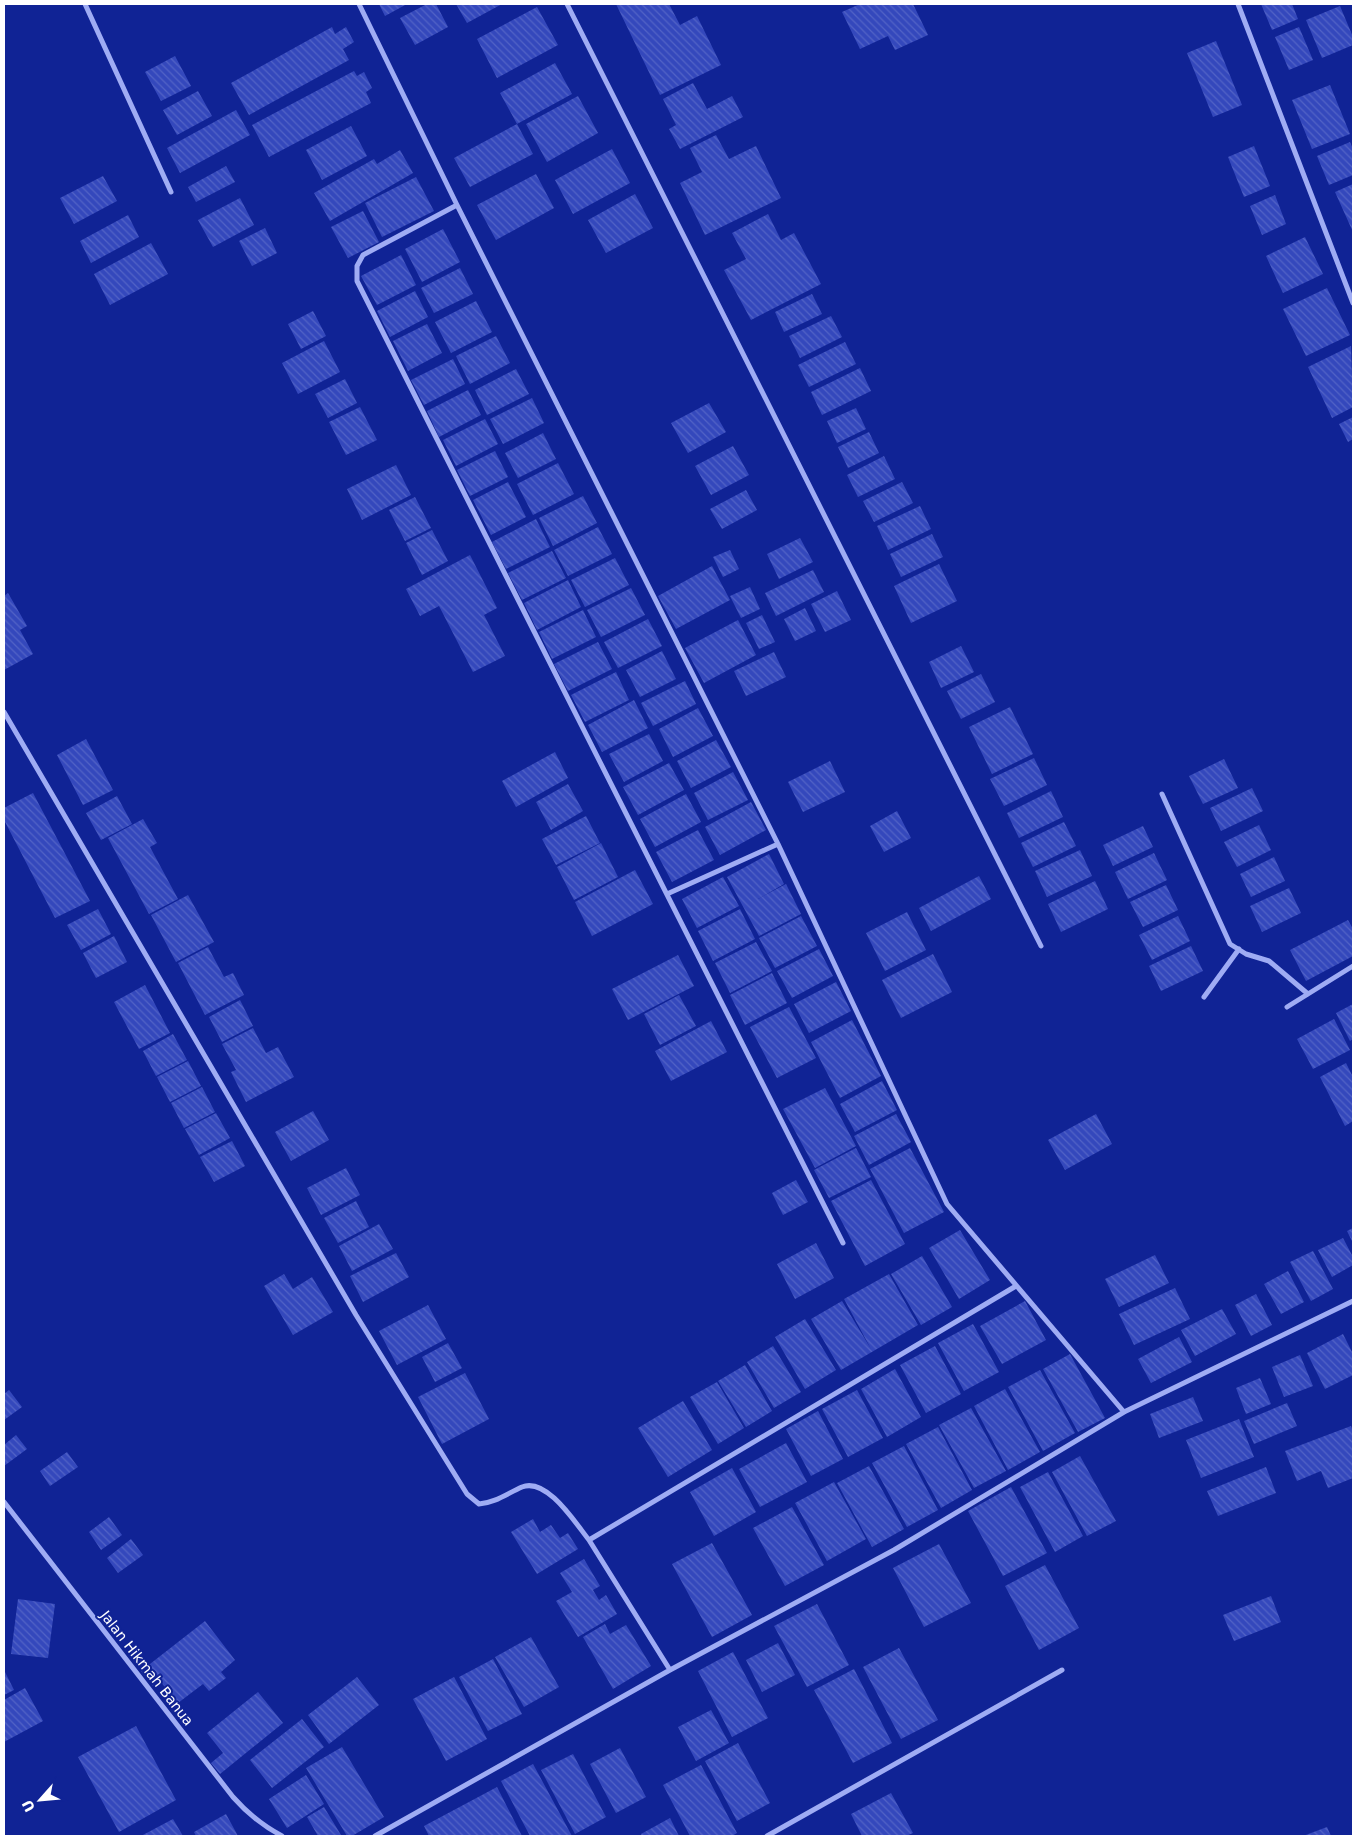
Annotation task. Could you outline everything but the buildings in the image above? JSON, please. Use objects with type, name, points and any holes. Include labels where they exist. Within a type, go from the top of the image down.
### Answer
[{"type":"street","points":[[85,4],[171,192]]},
{"type":"street","points":[[360,4],[457,205],[778,844],[946,1204],[1124,1412]]},
{"type":"street","points":[[567,4],[1041,946]]},
{"type":"street","points":[[1238,4],[1353,303]]},
{"type":"street","points":[[457,205],[363,254],[357,266],[357,281],[843,1243]]},
{"type":"street","points":[[4,712],[356,1315],[467,1494],[479,1504],[487,1504],[525,1486],[537,1486],[553,1497],[589,1540],[670,1670]]},
{"type":"street","points":[[1162,794],[1230,944],[1246,954],[1269,961],[1308,994]]},
{"type":"street","points":[[667,894],[778,844]]},
{"type":"street","points":[[1204,997],[1239,949]]},
{"type":"street","points":[[1287,1007],[1353,966]]},
{"type":"street","points":[[589,1540],[1016,1286]]},
{"type":"street","points":[[375,1836],[670,1670],[894,1550],[1124,1412],[1353,1300]]},
{"type":"street","name":"Jalan Hikmah Banua","points":[[4,1502],[233,1797],[246,1812],[282,1836]]},
{"type":"street","points":[[767,1836],[1062,1670]]}]
